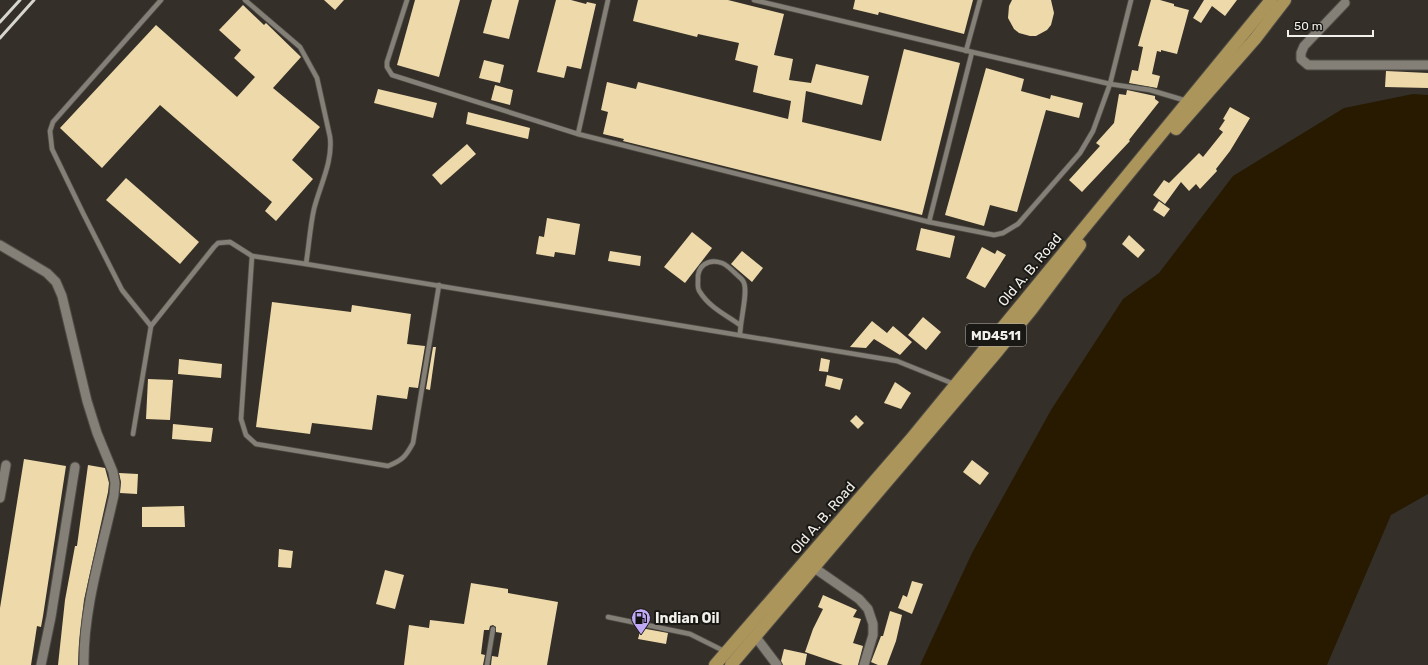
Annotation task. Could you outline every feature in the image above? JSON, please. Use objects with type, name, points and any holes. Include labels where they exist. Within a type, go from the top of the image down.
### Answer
[{"type":"main road","name":"Old A. B. Road","points":[[731,665],[813,567],[960,386],[1271,0]]},
{"type":"main road","name":"Old A. B. Road","points":[[715,665],[911,439],[1032,309],[1091,231],[1172,134],[1255,39],[1285,0]]},
{"type":"street","points":[[1345,3],[1304,46],[1301,53],[1301,59],[1308,65],[1428,65]]},
{"type":"street","points":[[0,245],[47,273],[56,282],[62,296],[86,401],[97,434],[113,472],[115,483],[114,495],[92,596],[84,648],[84,665]]},
{"type":"street","points":[[0,498],[6,465]]},
{"type":"street","points":[[41,665],[51,617],[75,467]]},
{"type":"street","points":[[813,567],[859,599],[868,609],[873,624],[873,635],[864,665]]},
{"type":"street","points":[[755,636],[777,665]]},
{"type":"lane","points":[[151,326],[122,290],[52,149],[50,131],[53,122],[160,0]]},
{"type":"lane","points":[[245,0],[300,47],[317,78],[331,146],[330,159],[319,190],[314,210],[306,264]]},
{"type":"lane","points":[[407,0],[387,62],[387,68],[392,75],[578,134],[929,222],[994,235],[1003,233],[1018,224],[1080,152],[1093,131],[1110,84],[1131,0]]},
{"type":"lane","points":[[578,134],[608,0]]},
{"type":"lane","points":[[754,0],[1110,84],[1150,90],[1189,101]]},
{"type":"lane","points":[[966,51],[980,0]]},
{"type":"lane","points":[[929,222],[972,52]]},
{"type":"lane","points":[[133,434],[151,326],[214,247],[218,243],[230,242],[252,256],[439,285],[897,361],[960,386]]},
{"type":"lane","points":[[252,256],[241,419],[246,435],[256,444],[388,466],[399,462],[406,455],[413,443],[439,285]]},
{"type":"lane","points":[[740,325],[714,308],[698,290],[697,277],[704,263],[711,261],[722,263],[744,282],[746,289],[740,334]]},
{"type":"lane","points":[[608,617],[690,634],[727,652]]},
{"type":"lane","points":[[487,665],[493,629]]},
{"type":"shaded area","points":[[1413,94],[1428,95],[1428,494],[1391,515],[1327,665],[920,665],[972,553],[1051,410],[1123,299],[1159,273],[1233,176],[1344,108]]},
{"type":"building","points":[[324,0],[344,0],[335,10]]},
{"type":"building","points":[[415,0],[460,0],[439,77],[397,65]]},
{"type":"building","points":[[492,0],[519,0],[509,39],[483,33]]},
{"type":"building","points":[[556,0],[571,0],[586,4],[587,2],[596,4],[581,69],[567,66],[564,78],[537,72]]},
{"type":"building","points":[[638,0],[728,0],[784,14],[774,55],[793,59],[789,80],[811,83],[816,64],[869,76],[862,105],[806,91],[802,122],[881,141],[904,49],[960,63],[922,215],[623,141],[624,139],[603,134],[608,112],[601,110],[607,82],[636,89],[638,82],[788,119],[791,101],[753,92],[758,66],[735,60],[739,43],[698,34],[697,37],[633,21]]},
{"type":"building","points":[[855,0],[973,0],[964,34],[879,12],[878,15],[853,9]]},
{"type":"building","points":[[1012,0],[1051,0],[1054,13],[1051,25],[1047,30],[1036,36],[1019,33],[1014,29],[1008,18],[1009,6]]},
{"type":"building","points":[[1151,0],[1160,0],[1189,10],[1177,54],[1161,50],[1161,52],[1157,51],[1152,74],[1160,76],[1157,88],[1129,83],[1132,70],[1138,71],[1143,47],[1138,46]]},
{"type":"building","points":[[1204,0],[1237,0],[1225,16],[1212,6],[1201,23],[1193,18]]},
{"type":"building","points":[[243,5],[264,25],[266,23],[301,57],[273,88],[320,127],[292,160],[313,179],[276,221],[265,211],[272,202],[160,105],[102,168],[60,128],[156,25],[237,97],[255,77],[234,58],[241,50],[219,30]]},
{"type":"building","points":[[484,60],[504,65],[500,83],[479,78]]},
{"type":"building","points":[[986,68],[1024,79],[1021,91],[1050,99],[1051,95],[1083,103],[1079,118],[1046,110],[1017,212],[990,205],[984,226],[945,215]]},
{"type":"building","points":[[1386,71],[1428,73],[1428,88],[1385,87]]},
{"type":"building","points":[[495,85],[513,90],[510,105],[491,100]]},
{"type":"building","points":[[378,89],[437,103],[433,118],[374,103]]},
{"type":"building","points":[[1127,90],[1155,96],[1155,99],[1159,102],[1129,140],[1130,141],[1082,192],[1069,180],[1100,146],[1096,143],[1114,123],[1119,94],[1126,95]]},
{"type":"building","points":[[1230,107],[1250,118],[1230,151],[1216,169],[1217,171],[1200,189],[1196,184],[1189,191],[1181,182],[1165,204],[1153,195],[1164,180],[1169,183],[1199,153],[1203,157],[1223,132],[1219,129],[1225,120],[1223,119]]},
{"type":"building","points":[[468,112],[530,128],[528,139],[466,124]]},
{"type":"building","points":[[467,144],[476,154],[441,185],[432,175]]},
{"type":"building","points":[[126,178],[199,242],[180,264],[106,200]]},
{"type":"building","points":[[1159,201],[1170,209],[1164,217],[1153,210]]},
{"type":"building","points":[[547,218],[580,224],[575,255],[555,252],[554,257],[536,254],[539,236],[544,237]]},
{"type":"building","points":[[921,228],[955,236],[950,258],[916,250]]},
{"type":"building","points":[[692,232],[712,248],[685,283],[664,267]]},
{"type":"building","points":[[1129,235],[1145,250],[1138,258],[1122,244]]},
{"type":"building","points":[[982,247],[995,254],[997,250],[1006,255],[985,288],[966,278]]},
{"type":"building","points":[[610,251],[641,256],[640,266],[608,261]]},
{"type":"building","points":[[742,251],[763,268],[752,282],[731,264]]},
{"type":"building","points":[[272,302],[351,312],[352,305],[411,314],[407,344],[425,346],[418,388],[409,387],[407,399],[377,395],[372,430],[312,423],[310,434],[256,427]]},
{"type":"building","points":[[923,317],[941,332],[926,350],[908,335]]},
{"type":"building","points":[[872,321],[887,333],[893,326],[912,342],[900,355],[874,339],[866,348],[850,347]]},
{"type":"building","points":[[433,347],[436,347],[430,390],[426,389]]},
{"type":"building","points":[[821,358],[830,360],[828,372],[819,371]]},
{"type":"building","points":[[179,359],[222,364],[221,378],[178,374]]},
{"type":"building","points":[[827,375],[843,379],[840,390],[825,386]]},
{"type":"building","points":[[148,379],[173,380],[170,420],[146,419]]},
{"type":"building","points":[[895,382],[911,393],[901,409],[884,403]]},
{"type":"building","points":[[856,415],[864,423],[858,429],[850,421]]},
{"type":"building","points":[[173,424],[213,428],[211,442],[172,439]]},
{"type":"building","points":[[24,459],[66,466],[43,616],[41,627],[37,626],[31,665],[0,665],[0,608]]},
{"type":"building","points":[[972,460],[989,473],[980,485],[963,472]]},
{"type":"building","points":[[88,465],[105,468],[109,483],[108,492],[84,600],[78,665],[58,665],[65,600],[75,546],[77,546]]},
{"type":"building","points":[[119,473],[138,474],[137,494],[120,493],[121,482]]},
{"type":"building","points":[[184,506],[185,527],[142,527],[142,507]]},
{"type":"building","points":[[279,549],[293,551],[291,568],[278,567]]},
{"type":"building","points":[[385,570],[404,575],[395,609],[376,604]]},
{"type":"building","points":[[912,581],[923,584],[912,614],[898,608],[903,595],[907,597]]},
{"type":"building","points":[[471,583],[508,589],[508,593],[558,602],[547,665],[491,665],[492,656],[498,657],[502,633],[496,632],[496,627],[493,625],[490,626],[489,630],[484,630],[481,654],[485,655],[483,665],[404,665],[409,625],[429,628],[430,620],[464,624]]},
{"type":"building","points":[[823,595],[857,610],[853,617],[861,619],[853,643],[863,646],[858,665],[843,665],[805,652],[813,629],[823,609],[818,607]]},
{"type":"building","points":[[890,611],[902,615],[896,641],[887,665],[878,665],[871,662],[881,636],[883,636]]},
{"type":"building","points":[[641,628],[668,633],[666,644],[638,639]]},
{"type":"building","points":[[784,649],[807,654],[805,665],[783,665],[781,661]]},
{"type":"railway","points":[[0,22],[20,0]]},
{"type":"railway","points":[[0,38],[34,0]]},
{"type":"place","name":"Indian Oil","points":[[641,635]]}]
